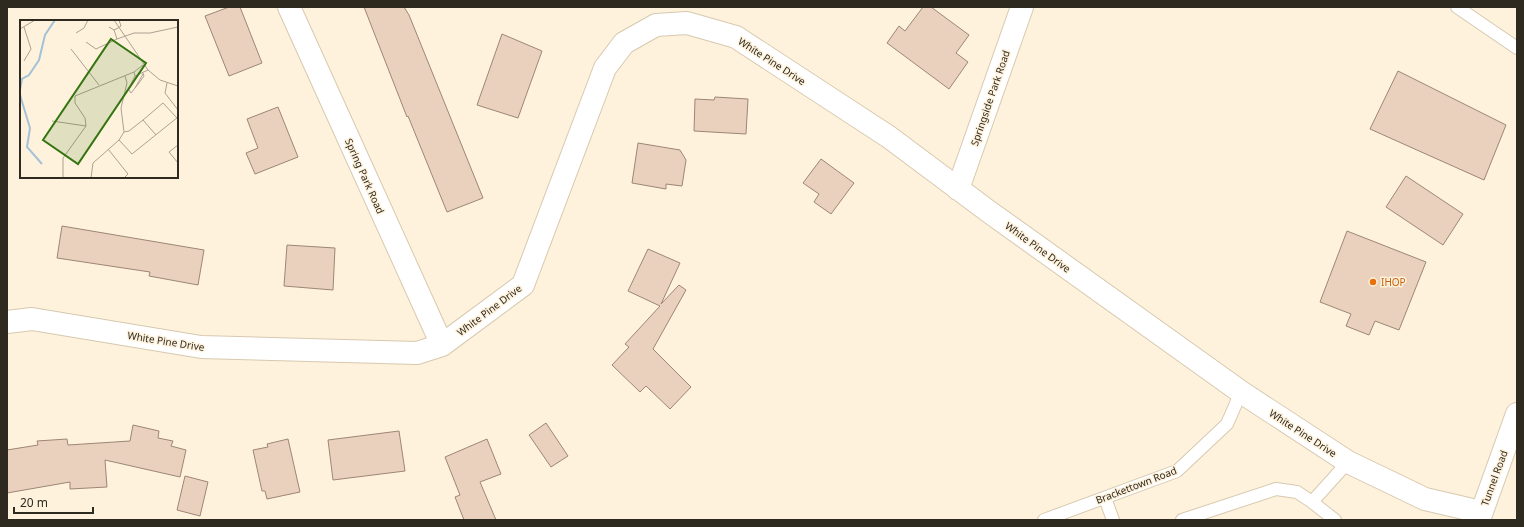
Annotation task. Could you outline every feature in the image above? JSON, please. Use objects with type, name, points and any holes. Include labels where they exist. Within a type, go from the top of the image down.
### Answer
[{"type":"street","name":"Spring Park Road","points":[[289,7],[442,344]]},
{"type":"street","name":"Springside Park Road","points":[[958,189],[1022,7]]},
{"type":"street","name":"White Pine Drive","points":[[7,322],[32,319],[201,347],[417,353],[442,344],[523,285],[605,68],[624,43],[656,25],[687,23],[736,37],[889,137],[958,189],[1241,392],[1348,462],[1425,499],[1480,516]]},
{"type":"street","name":"Tunnel Road","points":[[1480,516],[1517,414]]},
{"type":"lane","points":[[1457,7],[1517,48]]},
{"type":"lane","name":"Brackettown Road","points":[[1044,520],[1177,471],[1227,424],[1241,392]]},
{"type":"lane","points":[[1312,502],[1348,462]]},
{"type":"lane","points":[[1182,520],[1276,489],[1297,492],[1335,520]]},
{"type":"lane","points":[[1105,498],[1113,520]]},
{"type":"building","points":[[229,7],[240,7],[262,63],[229,76],[205,16]]},
{"type":"building","points":[[364,7],[404,7],[409,15],[483,198],[447,212],[408,116],[407,117]]},
{"type":"building","points":[[923,7],[931,7],[969,35],[956,53],[968,62],[949,89],[887,43],[899,26],[905,31]]},
{"type":"building","points":[[502,34],[542,51],[518,118],[477,105]]},
{"type":"building","points":[[1398,71],[1506,125],[1484,180],[1370,129]]},
{"type":"building","points":[[715,97],[748,99],[746,134],[694,131],[695,99],[714,100]]},
{"type":"building","points":[[278,107],[298,157],[255,174],[246,153],[258,148],[247,119]]},
{"type":"building","points":[[638,143],[680,150],[686,160],[682,186],[666,184],[666,189],[632,183]]},
{"type":"building","points":[[821,159],[854,183],[831,214],[814,202],[819,194],[803,183]]},
{"type":"building","points":[[1406,176],[1463,214],[1443,245],[1386,207]]},
{"type":"building","points":[[62,226],[204,250],[198,285],[149,276],[150,272],[57,258]]},
{"type":"building","name":"IHOP","points":[[1347,231],[1426,262],[1399,330],[1375,321],[1369,335],[1346,326],[1351,314],[1320,302]]},
{"type":"building","points":[[287,245],[335,248],[333,290],[284,286]]},
{"type":"building","points":[[648,249],[680,263],[661,304],[679,285],[686,290],[653,349],[691,387],[670,409],[646,386],[640,392],[612,365],[629,347],[625,344],[660,306],[628,291]]},
{"type":"building","points":[[546,423],[568,456],[551,467],[529,435]]},
{"type":"building","points":[[133,425],[159,431],[158,438],[173,441],[171,446],[186,450],[180,477],[105,460],[107,487],[70,489],[70,482],[7,493],[7,450],[38,445],[37,441],[67,439],[68,445],[130,441]]},
{"type":"building","points":[[399,431],[405,471],[333,480],[328,440]]},
{"type":"building","points":[[288,439],[300,492],[267,499],[265,491],[262,491],[253,450],[268,447],[267,444]]},
{"type":"building","points":[[487,439],[501,474],[480,482],[496,520],[464,520],[455,497],[460,495],[445,457]]},
{"type":"building","points":[[185,476],[208,482],[200,516],[177,510]]},
{"type":"place","name":"IHOP","points":[[1373,282]]}]
